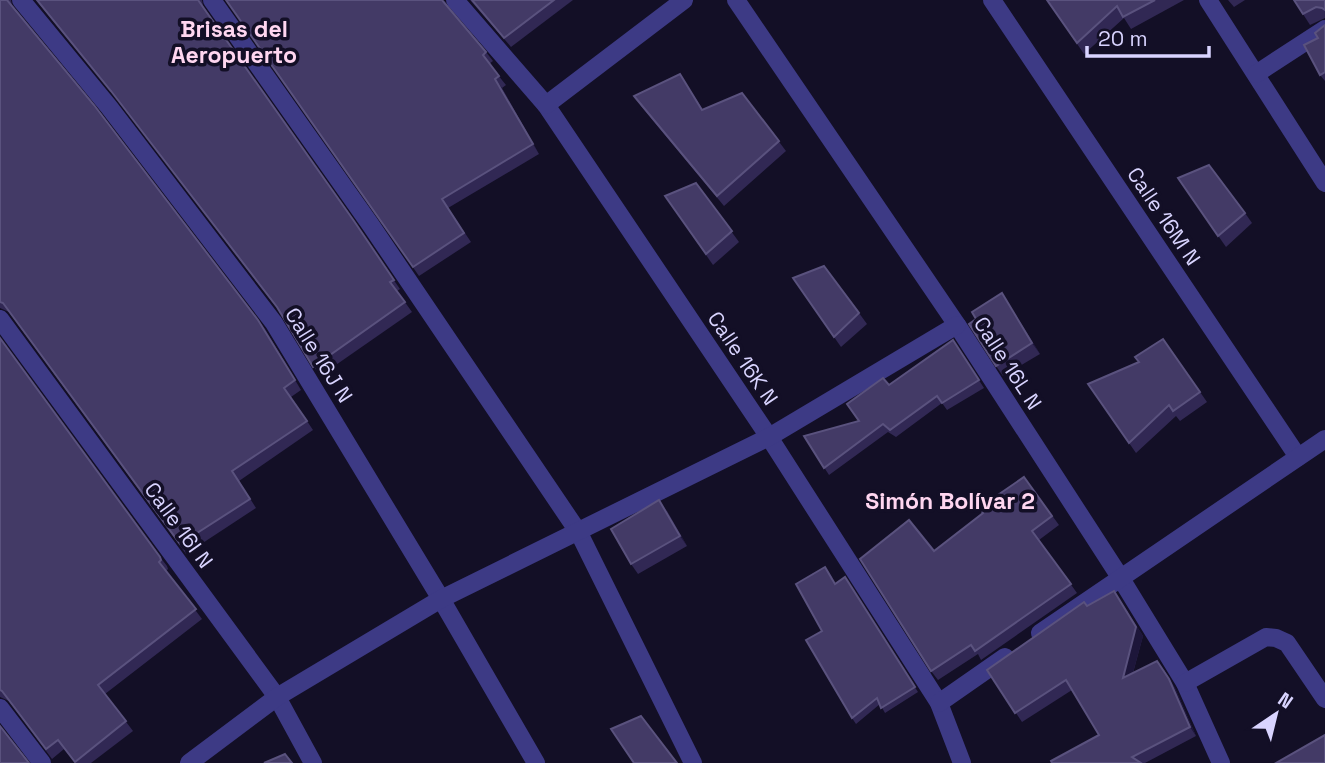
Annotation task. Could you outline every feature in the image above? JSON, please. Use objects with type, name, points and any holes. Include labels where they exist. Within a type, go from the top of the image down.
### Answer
[{"type":"street","name":"Calle 16J N","points":[[21,0],[109,107],[274,323],[441,599],[536,763]]},
{"type":"street","points":[[212,0],[363,213],[579,533],[692,763]]},
{"type":"street","name":"Calle 16K N","points":[[455,0],[546,105],[769,437],[939,704],[962,763]]},
{"type":"street","points":[[546,105],[684,0]]},
{"type":"street","name":"Calle 16L N","points":[[736,0],[957,326],[1120,577],[1185,684],[1221,763]]},
{"type":"street","name":"Calle 16M N","points":[[992,0],[1298,457]]},
{"type":"street","points":[[1208,0],[1325,183]]},
{"type":"street","points":[[1256,74],[1325,29]]},
{"type":"street","name":"Calle 16I N","points":[[0,319],[277,697],[313,763]]},
{"type":"street","points":[[189,763],[277,697],[441,599],[769,437],[957,326]]},
{"type":"street","points":[[939,704],[1120,577],[1325,439]]},
{"type":"street","points":[[1185,684],[1266,637],[1276,638],[1287,643],[1325,699]]},
{"type":"street","points":[[0,708],[42,763]]},
{"type":"building","points":[[0,0],[7,0],[94,105],[258,320],[295,380],[284,388],[307,421],[232,471],[250,499],[180,544],[0,302]]},
{"type":"building","points":[[37,0],[198,0],[354,221],[394,280],[390,282],[405,302],[313,367],[277,307],[111,91]]},
{"type":"building","points":[[226,0],[442,0],[486,52],[483,55],[499,76],[495,79],[533,144],[442,199],[464,233],[413,267]]},
{"type":"building","points":[[472,0],[554,0],[504,38]]},
{"type":"building","points":[[1047,0],[1155,0],[1123,17],[1117,6],[1077,43]]},
{"type":"building","points":[[1294,0],[1325,0],[1325,10],[1316,7],[1303,14]]},
{"type":"building","points":[[1325,25],[1325,72],[1320,75],[1304,45],[1318,38],[1315,33]]},
{"type":"building","points":[[680,74],[702,110],[742,93],[779,141],[717,196],[634,96]]},
{"type":"building","points":[[1209,165],[1245,213],[1218,236],[1178,178]]},
{"type":"building","points":[[696,183],[732,231],[706,254],[665,196]]},
{"type":"building","points":[[824,266],[859,313],[834,337],[793,278]]},
{"type":"building","points":[[1002,293],[1032,343],[996,366],[969,324],[976,319],[972,312]]},
{"type":"building","points":[[0,338],[160,557],[159,562],[196,609],[98,685],[126,721],[75,762],[58,740],[46,749],[0,690]]},
{"type":"building","points":[[1163,339],[1200,392],[1173,411],[1169,405],[1129,443],[1088,384],[1139,362],[1135,357]]},
{"type":"building","points":[[953,340],[979,380],[942,403],[937,396],[890,430],[883,424],[824,468],[804,436],[859,421],[847,404],[883,378],[889,385]]},
{"type":"building","points":[[1024,477],[1052,516],[1032,531],[1071,584],[975,651],[971,645],[931,671],[860,559],[909,520],[934,551],[983,513],[979,508]]},
{"type":"building","points":[[659,500],[680,536],[631,564],[611,529]]},
{"type":"building","points":[[825,567],[835,584],[845,577],[915,687],[881,708],[877,698],[852,718],[806,640],[822,631],[796,584]]},
{"type":"building","points":[[1114,591],[1136,627],[1123,678],[1157,661],[1169,679],[1190,727],[1132,757],[1141,763],[1052,763],[1051,761],[1099,735],[1066,680],[1015,713],[987,670],[1084,602],[1087,606]]},
{"type":"building","points":[[641,716],[677,763],[634,763],[611,729]]},
{"type":"building","points":[[0,726],[29,763],[0,763]]},
{"type":"building","points":[[1325,735],[1325,763],[1276,763]]},
{"type":"building","points":[[285,754],[292,763],[264,763]]},
{"type":"district","name":"Brisas del Aeropuerto","points":[[234,42]]},
{"type":"district","name":"Simón Bolívar 2","points":[[950,501]]}]
